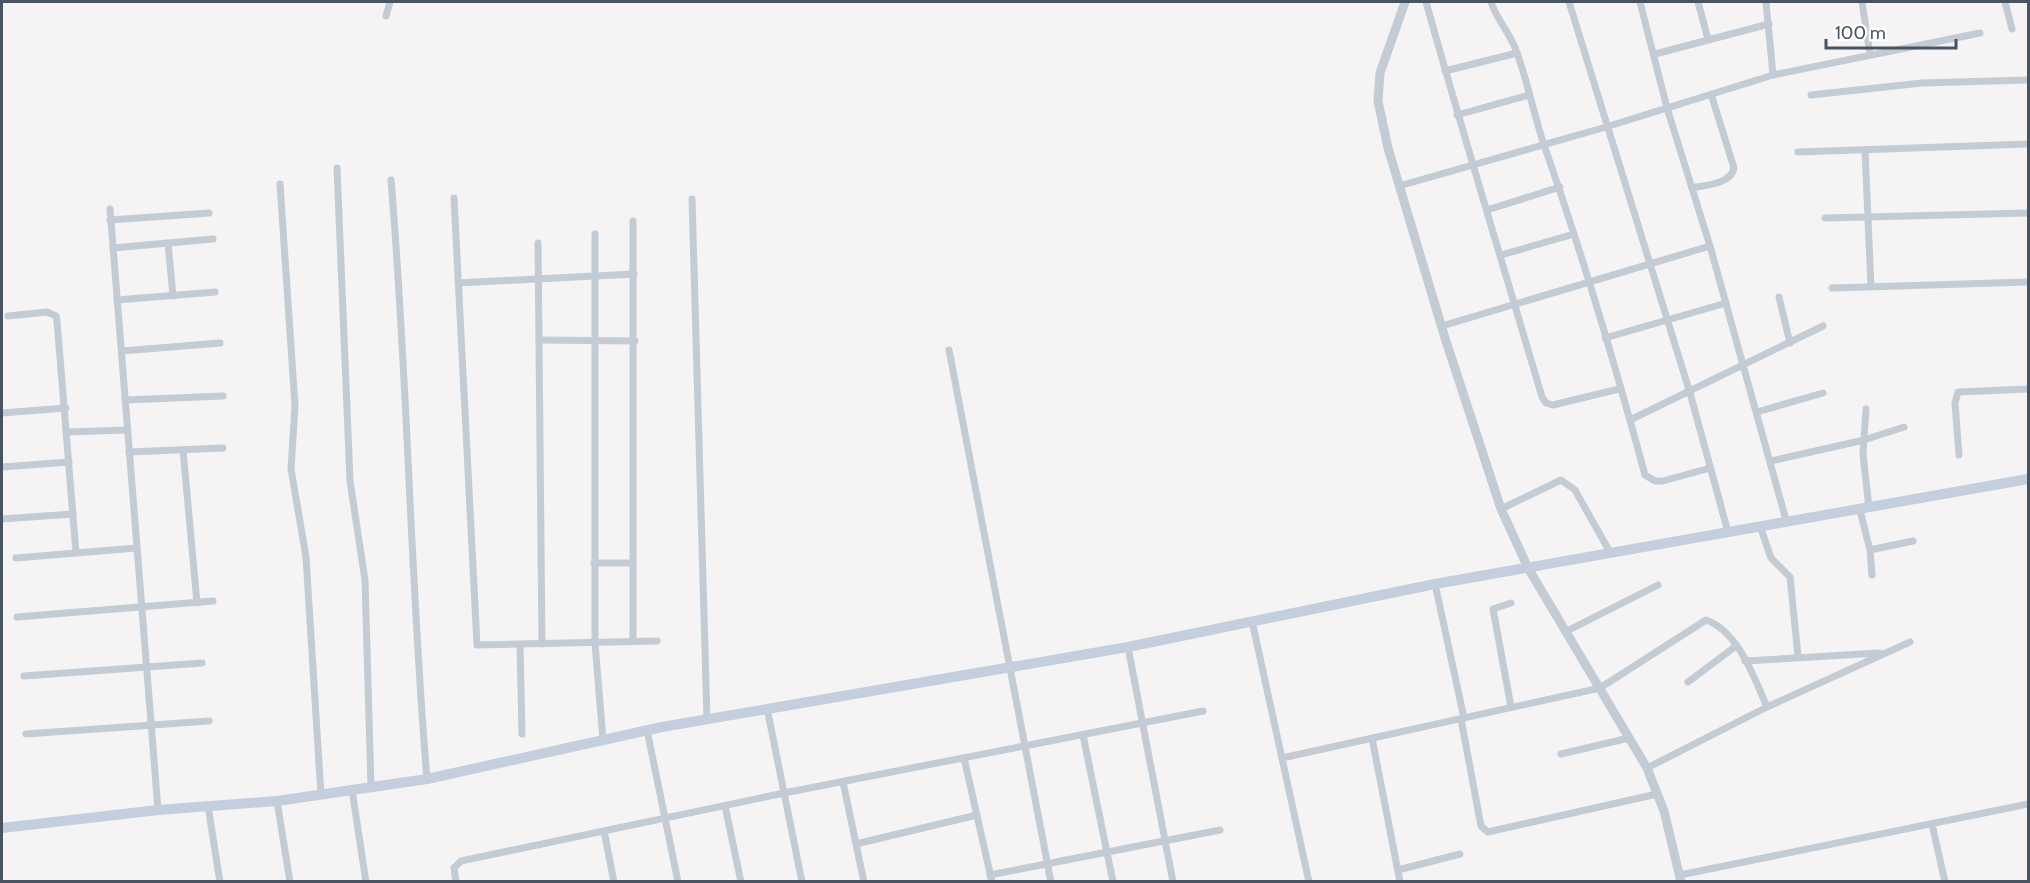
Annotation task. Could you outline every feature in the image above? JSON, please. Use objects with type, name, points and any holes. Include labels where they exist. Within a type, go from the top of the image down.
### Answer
[{"type":"main road","points":[[2,828],[158,810],[277,801],[427,779],[647,730],[1128,646],[1435,584],[1611,554],[1786,520],[1865,509],[2028,479]]},
{"type":"street","points":[[386,16],[390,2]]},
{"type":"street","points":[[1405,2],[1378,87],[1378,101],[1388,148],[1442,326],[1502,509],[1528,568],[1647,768],[1664,811],[1681,878],[2028,804]]},
{"type":"street","points":[[1426,2],[1472,166],[1502,255],[1546,403],[1561,404],[1619,389]]},
{"type":"street","points":[[1491,2],[1497,21],[1507,29],[1517,53],[1544,145],[1560,187],[1645,475],[1662,481],[1710,468]]},
{"type":"street","points":[[1569,2],[1690,393],[1728,532]]},
{"type":"street","points":[[1640,2],[1667,108],[1710,246],[1786,520]]},
{"type":"street","points":[[1698,2],[1708,39]]},
{"type":"street","points":[[1766,2],[1773,75]]},
{"type":"street","points":[[1862,2],[1870,54]]},
{"type":"street","points":[[2005,2],[2012,29]]},
{"type":"street","points":[[1655,54],[1769,24]]},
{"type":"street","points":[[1399,186],[1606,127],[1773,75],[1980,33]]},
{"type":"street","points":[[1445,71],[1517,53]]},
{"type":"street","points":[[1811,95],[1922,83],[2028,80]]},
{"type":"street","points":[[1692,188],[1726,179],[1733,173],[1734,168],[1711,94]]},
{"type":"street","points":[[1457,115],[1529,95]]},
{"type":"street","points":[[1798,153],[2028,144]]},
{"type":"street","points":[[1865,150],[1871,287]]},
{"type":"street","points":[[337,168],[350,481],[365,580],[371,787]]},
{"type":"street","points":[[391,180],[402,310],[420,697],[427,779]]},
{"type":"street","points":[[280,184],[295,406],[291,469],[306,557],[321,795]]},
{"type":"street","points":[[1486,210],[1560,187]]},
{"type":"street","points":[[454,198],[477,645],[657,641]]},
{"type":"street","points":[[692,199],[706,719]]},
{"type":"street","points":[[110,209],[158,810]]},
{"type":"street","points":[[110,220],[209,213]]},
{"type":"street","points":[[1825,218],[2028,213]]},
{"type":"street","points":[[633,221],[635,341],[631,563],[633,641]]},
{"type":"street","points":[[595,234],[595,643],[603,740]]},
{"type":"street","points":[[1502,255],[1574,234]]},
{"type":"street","points":[[112,248],[213,239]]},
{"type":"street","points":[[168,243],[173,296]]},
{"type":"street","points":[[538,243],[542,644]]},
{"type":"street","points":[[1442,326],[1710,246]]},
{"type":"street","points":[[458,283],[634,274]]},
{"type":"street","points":[[1832,288],[2028,282]]},
{"type":"street","points":[[117,300],[215,292]]},
{"type":"street","points":[[1779,297],[1790,343]]},
{"type":"street","points":[[1605,338],[1726,303]]},
{"type":"street","points":[[8,316],[47,312],[56,316],[66,408],[76,554]]},
{"type":"street","points":[[1630,420],[1690,393],[1822,326]]},
{"type":"street","points":[[540,340],[635,341]]},
{"type":"street","points":[[122,351],[220,343]]},
{"type":"street","points":[[949,350],[1051,882]]},
{"type":"street","points":[[1959,455],[1954,403],[1958,392],[2028,389]]},
{"type":"street","points":[[1757,412],[1823,393]]},
{"type":"street","points":[[125,400],[224,396]]},
{"type":"street","points":[[2,413],[66,408]]},
{"type":"street","points":[[1866,408],[1863,454],[1865,509],[1872,575]]},
{"type":"street","points":[[1771,461],[1864,440],[1904,427]]},
{"type":"street","points":[[67,432],[126,430]]},
{"type":"street","points":[[129,452],[223,448]]},
{"type":"street","points":[[183,450],[197,603]]},
{"type":"street","points":[[2,467],[69,462]]},
{"type":"street","points":[[1502,509],[1561,480],[1575,490],[1611,554]]},
{"type":"street","points":[[2,519],[73,514]]},
{"type":"street","points":[[1760,526],[1771,558],[1790,577],[1798,656]]},
{"type":"street","points":[[1870,550],[1913,541]]},
{"type":"street","points":[[16,558],[136,548]]},
{"type":"street","points":[[594,563],[631,563]]},
{"type":"street","points":[[1435,584],[1462,718],[1480,826],[1488,832],[1657,794]]},
{"type":"street","points":[[1566,631],[1658,585]]},
{"type":"street","points":[[17,617],[213,602]]},
{"type":"street","points":[[1511,603],[1493,609],[1511,707]]},
{"type":"street","points":[[1282,758],[1600,688],[1706,620],[1720,625],[1736,646],[1767,707]]},
{"type":"street","points":[[1252,621],[1309,882]]},
{"type":"street","points":[[1647,768],[1767,707],[1910,642]]},
{"type":"street","points":[[520,645],[522,734]]},
{"type":"street","points":[[1128,646],[1141,724],[1173,882]]},
{"type":"street","points":[[1688,682],[1736,646]]},
{"type":"street","points":[[1745,661],[1885,652]]},
{"type":"street","points":[[24,676],[147,669],[202,663]]},
{"type":"street","points":[[767,708],[802,882]]},
{"type":"street","points":[[456,882],[454,868],[461,861],[784,793],[1203,711]]},
{"type":"street","points":[[26,734],[209,721]]},
{"type":"street","points":[[647,730],[678,882]]},
{"type":"street","points":[[1083,735],[1113,882]]},
{"type":"street","points":[[1372,738],[1400,882]]},
{"type":"street","points":[[1561,754],[1629,738]]},
{"type":"street","points":[[964,758],[991,878],[1047,863],[1107,854],[1220,830]]},
{"type":"street","points":[[843,782],[864,882]]},
{"type":"street","points":[[352,790],[366,882]]},
{"type":"street","points":[[277,801],[290,882]]},
{"type":"street","points":[[208,806],[220,882]]},
{"type":"street","points":[[725,806],[741,882]]},
{"type":"street","points":[[856,844],[977,815]]},
{"type":"street","points":[[1932,824],[1945,882]]},
{"type":"street","points":[[603,831],[614,882]]},
{"type":"street","points":[[1398,870],[1460,854]]}]
